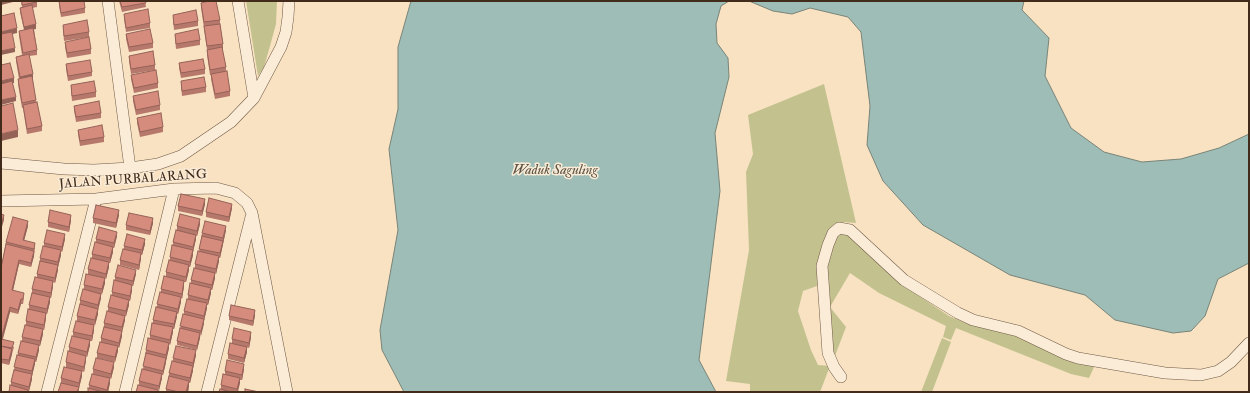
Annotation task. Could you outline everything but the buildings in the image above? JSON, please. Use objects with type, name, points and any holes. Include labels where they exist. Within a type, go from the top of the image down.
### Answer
[{"type":"street","points":[[108,1],[130,168]]},
{"type":"street","points":[[238,1],[254,98]]},
{"type":"street","points":[[1,163],[64,169],[94,170],[130,168],[158,164],[181,156],[231,122],[254,98],[281,47],[286,32],[289,1]]},
{"type":"street","name":"JALAN PURBALARANG","points":[[1,201],[96,198],[174,189],[216,188],[235,193],[247,203],[252,213],[287,392]]},
{"type":"street","points":[[125,392],[174,189]]},
{"type":"street","points":[[47,392],[96,198]]},
{"type":"street","points":[[207,392],[252,213]]},
{"type":"street","points":[[841,377],[834,367],[828,353],[822,266],[833,233],[839,228],[850,230],[904,280],[958,313],[972,320],[1018,330],[1066,354],[1078,358],[1165,373],[1201,375],[1218,371],[1231,362],[1249,343]]},
{"type":"shaded area","points":[[246,1],[277,1],[276,24],[264,67],[258,76]]},
{"type":"shaded area","points":[[824,84],[856,223],[844,222],[831,229],[823,250],[817,286],[803,291],[798,311],[811,350],[818,365],[830,366],[820,392],[750,392],[750,384],[726,381],[749,250],[746,172],[753,154],[748,115]]},
{"type":"shaded area","points":[[842,231],[851,234],[910,290],[949,316],[965,323],[1012,335],[1095,365],[1089,378],[1071,374],[956,328],[951,340],[943,337],[946,326],[879,293],[850,273],[830,307],[846,327],[833,361],[825,266],[833,241]]},
{"type":"shaded area","points":[[942,338],[951,342],[932,392],[921,392]]},
{"type":"water","name":"Waduk Saguling","points":[[411,1],[729,1],[721,6],[716,24],[717,43],[728,58],[729,77],[715,133],[720,191],[699,360],[716,392],[404,392],[382,350],[380,330],[398,230],[389,149],[398,109],[398,47]]},
{"type":"water","points":[[749,1],[1024,1],[1022,10],[1049,38],[1045,76],[1071,128],[1104,152],[1142,162],[1181,159],[1219,148],[1249,134],[1249,263],[1218,279],[1205,316],[1191,331],[1173,333],[1115,320],[1085,295],[1010,275],[923,225],[883,181],[867,145],[870,106],[861,32],[848,17],[810,8],[792,14],[773,11]]}]
